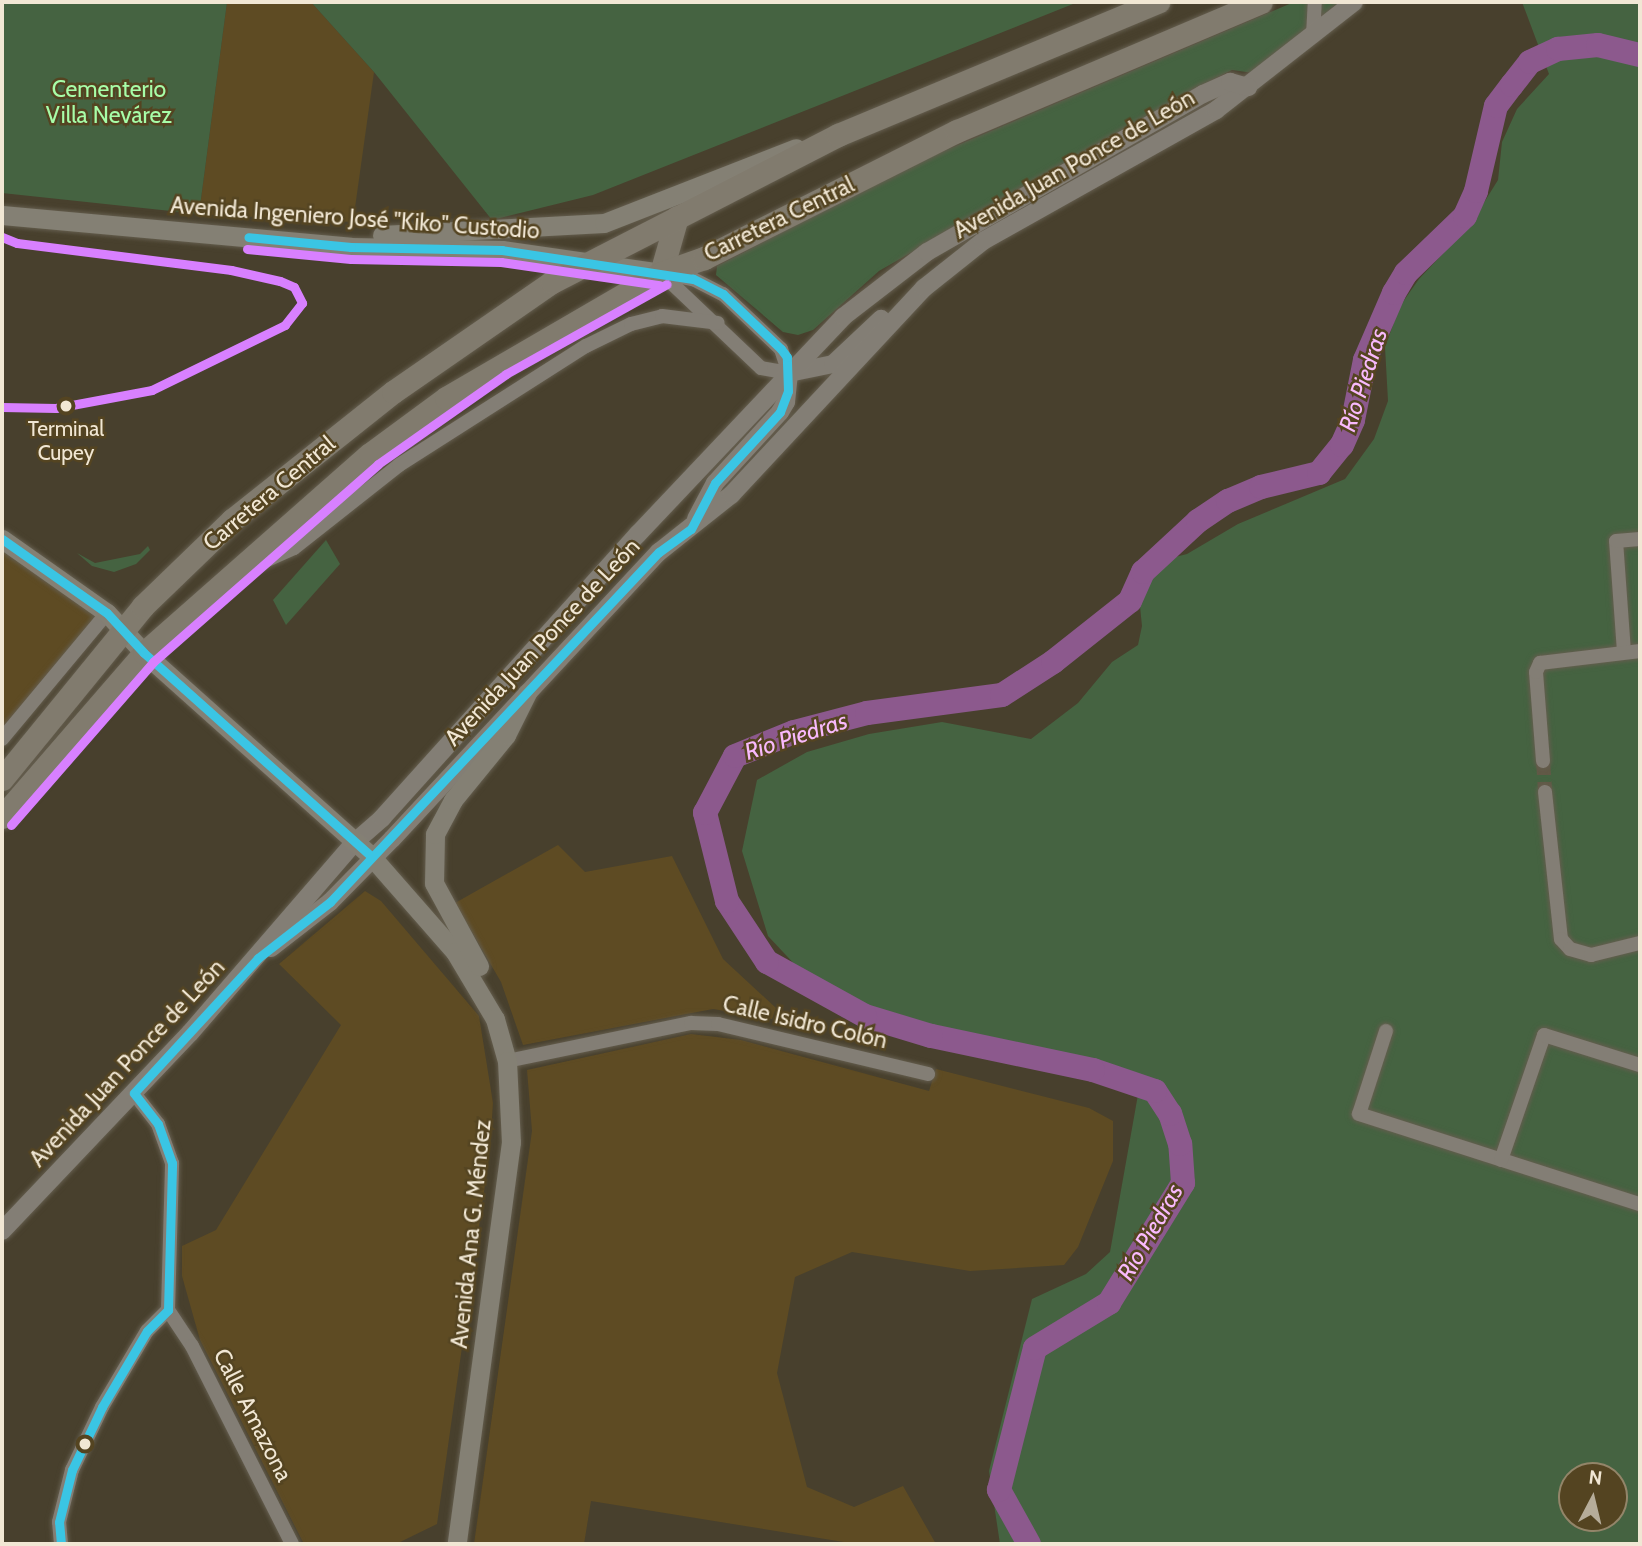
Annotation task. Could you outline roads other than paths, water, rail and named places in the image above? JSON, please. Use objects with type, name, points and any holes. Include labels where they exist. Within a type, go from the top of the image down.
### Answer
[{"type":"highway","name":"Carretera Central","points":[[2,779],[124,630],[232,520],[403,384],[588,262],[838,135],[1158,2]]},
{"type":"highway","name":"Carretera Central","points":[[2,817],[144,653],[370,454],[446,398],[662,273],[704,258],[957,131],[1261,2]]},
{"type":"highway","points":[[662,273],[677,217]]},
{"type":"main road","points":[[294,242],[604,223],[748,164],[838,135]]},
{"type":"main road","name":"Avenida Ingeniero José \"Kiko\" Custodio","points":[[2,215],[294,242],[502,250],[662,273]]},
{"type":"main road","points":[[2,539],[107,613],[144,653]]},
{"type":"main road","name":"Avenida Ana G. Méndez","points":[[144,653],[372,856],[455,952],[495,1019],[507,1062],[511,1142],[457,1544]]},
{"type":"main road","points":[[495,1019],[494,996],[440,899],[431,855],[435,834],[453,800],[506,735],[527,693]]},
{"type":"street","points":[[1313,36],[1315,2]]},
{"type":"street","name":"Avenida Juan Ponce de León","points":[[258,958],[330,902],[372,856],[393,839],[659,552],[731,495],[924,288],[983,241],[1216,110],[1354,2]]},
{"type":"street","name":"Avenida Juan Ponce de León","points":[[2,1231],[134,1093],[258,958],[356,841],[383,818],[843,317],[915,259],[1203,94],[1230,82],[1248,87]]},
{"type":"street","points":[[662,273],[718,323],[761,368],[789,373],[833,364],[905,298],[924,288]]},
{"type":"street","points":[[662,273],[693,279],[723,294],[781,349],[789,373],[780,412],[715,483],[691,529]]},
{"type":"street","points":[[229,578],[294,548],[399,465],[586,346],[631,324],[662,316],[718,323]]},
{"type":"street","points":[[1624,652],[1616,541],[1640,539]]},
{"type":"street","points":[[2,739],[107,613]]},
{"type":"street","points":[[1543,761],[1536,672],[1540,663],[1640,651]]},
{"type":"street","points":[[1545,792],[1562,939],[1570,949],[1591,954],[1640,943]]},
{"type":"street","name":"Avenida Juan Ponce de León","points":[[372,856],[371,839],[383,818]]},
{"type":"street","name":"Calle Isidro Colón","points":[[507,1062],[691,1023],[718,1024],[928,1074]]},
{"type":"street","points":[[1386,1031],[1359,1114],[1640,1205]]},
{"type":"street","points":[[1501,1160],[1544,1035],[1640,1065]]},
{"type":"street","points":[[61,1544],[59,1522],[72,1470],[102,1407],[147,1331],[168,1310],[172,1163],[158,1124],[134,1093]]},
{"type":"street","name":"Calle Amazona","points":[[168,1310],[192,1346],[292,1544]]},
{"type":"waterway","name":"Río Piedras","points":[[1029,1544],[999,1490],[1035,1348],[1109,1303],[1183,1183],[1180,1144],[1170,1114],[1155,1091],[1093,1070],[931,1036],[865,1016],[767,962],[727,901],[705,813],[735,756],[794,732],[867,713],[1002,695],[1053,662],[1130,601],[1143,572],[1198,521],[1228,501],[1261,487],[1319,473],[1342,445],[1353,420],[1365,360],[1394,293],[1406,273],[1465,216],[1476,191],[1496,106],[1512,85],[1530,62],[1558,49],[1598,45],[1640,55]]},
{"type":"tunnel","points":[[1543,761],[1545,792]]},
{"type":"place","name":"Terminal Cupey","points":[[66,406]]},
{"type":"park label","name":"Cementerio Villa Nevárez","points":[[109,102]]}]
